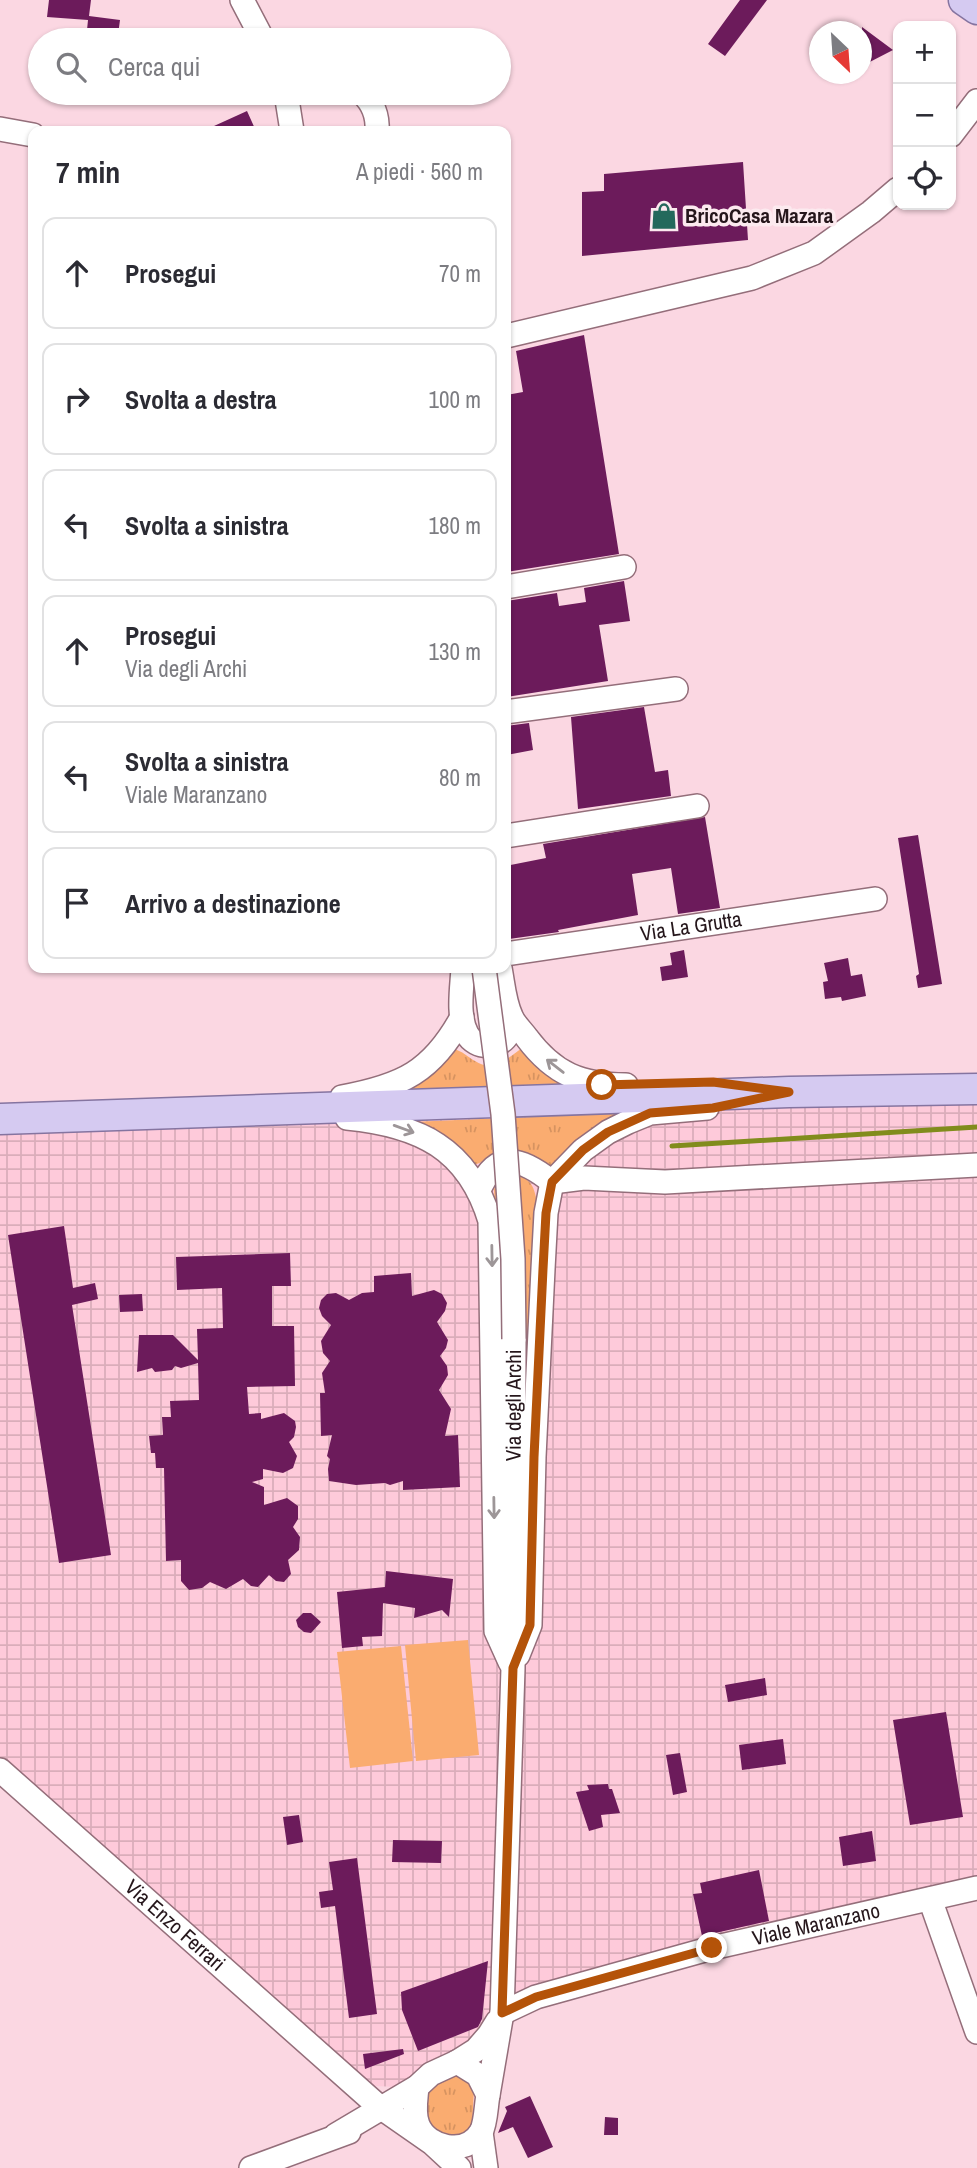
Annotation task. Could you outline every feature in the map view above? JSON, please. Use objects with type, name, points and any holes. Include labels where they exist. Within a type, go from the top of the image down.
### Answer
[{"type":"main road","points":[[964,0],[977,9]]},
{"type":"main road","points":[[0,1119],[789,1092],[977,1089]]},
{"type":"street","points":[[242,0],[257,28]]},
{"type":"street","points":[[956,128],[977,101]]},
{"type":"street","points":[[288,105],[291,126]]},
{"type":"street","points":[[292,126],[297,105]]},
{"type":"street","points":[[372,105],[377,126]]},
{"type":"street","points":[[0,129],[28,134]]},
{"type":"street","points":[[511,335],[752,278],[814,253],[872,212],[893,193]]},
{"type":"street","points":[[511,586],[624,567]]},
{"type":"street","points":[[511,711],[676,689]]},
{"type":"street","points":[[511,835],[697,806]]},
{"type":"street","name":"Via La Grutta","points":[[511,953],[875,900]]},
{"type":"street","points":[[463,973],[461,1017],[467,1035],[475,1044],[488,1046],[500,1043],[508,1035],[511,1017],[501,973]]},
{"type":"street","name":"Via degli Archi","points":[[485,973],[503,1114],[513,1259],[514,1339],[513,1668],[502,2013],[488,2095]]},
{"type":"street","points":[[265,1110],[373,1091],[404,1080],[433,1059],[451,1036],[461,1017]]},
{"type":"street","points":[[511,1017],[538,1053],[562,1073],[580,1081],[602,1085],[713,1082],[789,1092]]},
{"type":"street","points":[[513,1668],[530,1625],[534,1457],[543,1269],[546,1213],[552,1182],[583,1150],[608,1132],[650,1113],[713,1108],[789,1092]]},
{"type":"street","points":[[265,1110],[381,1122],[402,1128],[425,1137],[454,1157],[479,1189],[490,1221],[492,1248],[496,1631],[513,1668]]},
{"type":"street","points":[[479,1189],[486,1174],[496,1166],[511,1162],[533,1167],[552,1182],[584,1178],[665,1182],[977,1166]]},
{"type":"street","name":"Via Enzo Ferrari","points":[[0,1770],[381,2107],[432,2143]]},
{"type":"street","name":"Viale Maranzano","points":[[502,2013],[536,1997],[712,1948],[977,1888]]},
{"type":"street","points":[[930,1899],[977,2032]]},
{"type":"street","points":[[336,2135],[417,2087],[430,2074],[476,2050],[502,2013]]},
{"type":"street","points":[[457,2062],[478,2075],[488,2095],[481,2132],[486,2168]]},
{"type":"street","points":[[351,2081],[386,2087],[417,2087]]},
{"type":"street","points":[[417,2087],[415,2106],[418,2126],[432,2143],[460,2168]]},
{"type":"street","points":[[251,2168],[336,2135],[376,2126],[407,2129],[432,2143],[452,2147],[464,2145],[481,2132]]},
{"type":"shaded area","points":[[977,1089],[977,1888],[536,1997],[489,2035],[396,2087],[376,2086],[350,2081],[0,1770],[0,1119]]},
{"type":"green space","points":[[522,1048],[578,1085],[401,1093],[427,1079],[454,1049],[488,1066],[500,1063]]},
{"type":"green space","points":[[624,1113],[552,1170],[533,1156],[511,1150],[494,1154],[474,1165],[411,1122]]},
{"type":"green space","points":[[513,1176],[524,1178],[531,1184],[537,1204],[530,1458],[498,1269],[494,1189],[500,1179]]},
{"type":"green space","points":[[468,1640],[479,1755],[416,1761],[405,1645]]},
{"type":"green space","points":[[401,1646],[413,1761],[350,1768],[337,1652]]},
{"type":"green space","points":[[457,2075],[470,2082],[474,2090],[472,2127],[464,2138],[433,2134],[426,2112],[426,2096],[436,2084]]},
{"type":"building","points":[[49,0],[91,0],[89,16],[120,20],[119,28],[87,28],[88,20],[47,17]]},
{"type":"building","points":[[740,0],[767,0],[725,56],[708,44]]},
{"type":"building","points":[[872,34],[893,50],[872,61]]},
{"type":"building","points":[[247,111],[254,126],[214,126]]},
{"type":"building","name":"BricoCasa Mazara","points":[[743,162],[748,240],[582,256],[582,192],[604,191],[604,174]]},
{"type":"building","points":[[584,335],[619,554],[511,571],[511,394],[523,392],[516,351]]},
{"type":"building","points":[[624,581],[630,621],[599,625],[608,681],[511,696],[511,600],[557,593],[559,606],[586,602],[584,588]]},
{"type":"building","points":[[644,707],[655,772],[668,770],[671,796],[578,809],[571,717]]},
{"type":"building","points":[[529,723],[533,750],[511,754],[511,725]]},
{"type":"building","points":[[705,817],[720,908],[678,914],[671,868],[632,874],[638,915],[558,930],[559,932],[511,939],[511,865],[546,858],[543,844]]},
{"type":"building","points":[[918,835],[942,984],[918,988],[916,976],[919,974],[898,838]]},
{"type":"building","points":[[684,950],[688,977],[662,981],[660,967],[672,965],[670,953]]},
{"type":"building","points":[[848,958],[851,976],[862,974],[866,996],[842,1001],[841,997],[825,999],[823,982],[828,981],[824,963]]},
{"type":"building","points":[[64,1226],[73,1288],[95,1283],[98,1299],[72,1305],[111,1555],[59,1563],[8,1235]]},
{"type":"building","points":[[290,1253],[291,1286],[272,1286],[272,1326],[294,1326],[295,1386],[247,1387],[249,1414],[261,1413],[261,1419],[284,1413],[295,1421],[294,1437],[289,1442],[297,1456],[293,1468],[283,1473],[263,1469],[263,1479],[252,1482],[264,1487],[264,1505],[287,1498],[298,1506],[298,1519],[293,1527],[300,1537],[299,1550],[288,1560],[291,1574],[284,1582],[276,1581],[269,1575],[258,1587],[251,1586],[243,1579],[226,1589],[210,1582],[202,1588],[189,1590],[181,1581],[181,1560],[166,1561],[164,1468],[156,1468],[155,1453],[151,1453],[149,1436],[163,1435],[162,1417],[171,1417],[170,1401],[199,1400],[198,1363],[181,1368],[175,1366],[172,1370],[155,1372],[152,1368],[137,1372],[139,1335],[173,1335],[198,1360],[197,1329],[223,1328],[222,1288],[177,1290],[176,1257]]},
{"type":"building","points":[[411,1273],[412,1296],[434,1290],[442,1294],[447,1303],[437,1322],[448,1340],[440,1356],[447,1366],[448,1375],[439,1390],[451,1409],[445,1436],[458,1435],[460,1487],[403,1490],[403,1481],[390,1485],[356,1485],[329,1481],[330,1459],[327,1456],[332,1435],[321,1436],[320,1393],[325,1393],[322,1373],[330,1361],[323,1353],[321,1341],[331,1325],[322,1316],[319,1308],[321,1300],[327,1294],[336,1293],[349,1300],[362,1293],[374,1292],[374,1276]]},
{"type":"building","points":[[142,1294],[143,1311],[120,1312],[119,1295]]},
{"type":"building","points":[[386,1571],[453,1579],[449,1617],[442,1610],[414,1618],[415,1608],[383,1603],[382,1636],[362,1637],[363,1646],[342,1648],[337,1592],[385,1587]]},
{"type":"building","points":[[303,1613],[311,1613],[321,1622],[311,1633],[298,1627],[296,1620]]},
{"type":"building","points":[[765,1678],[767,1695],[728,1702],[725,1685]]},
{"type":"building","points":[[946,1712],[963,1817],[910,1825],[893,1720]]},
{"type":"building","points":[[783,1739],[786,1764],[742,1770],[739,1745]]},
{"type":"building","points":[[680,1753],[687,1792],[673,1795],[666,1755]]},
{"type":"building","points":[[608,1784],[620,1813],[601,1815],[603,1827],[589,1831],[576,1792],[589,1790],[587,1785]]},
{"type":"building","points":[[299,1815],[303,1842],[287,1845],[283,1817]]},
{"type":"building","points":[[872,1831],[876,1861],[843,1866],[839,1837]]},
{"type":"building","points":[[393,1840],[442,1841],[441,1863],[392,1862]]},
{"type":"building","points":[[357,1858],[377,2014],[349,2018],[335,1906],[321,1908],[319,1892],[333,1890],[329,1862]]},
{"type":"building","points":[[759,1870],[769,1921],[702,1936],[693,1894],[702,1893],[700,1883]]},
{"type":"building","points":[[488,1961],[482,2019],[478,2027],[418,2051],[402,2010],[401,1992]]},
{"type":"building","points":[[403,2049],[404,2054],[365,2069],[363,2054]]},
{"type":"building","points":[[530,2096],[553,2147],[528,2158],[513,2127],[498,2133],[507,2111],[505,2107]]},
{"type":"building","points":[[605,2117],[618,2118],[618,2135],[604,2135]]},
{"type":"waterway","points":[[672,1146],[977,1127]]},
{"type":"place","name":"BricoCasa Mazara","points":[[664,216]]},
{"type":"route","points":[[602,1085],[713,1082],[789,1092],[713,1108],[650,1113],[608,1132],[583,1150],[552,1182],[546,1213],[543,1269],[534,1457],[530,1625],[513,1668],[502,2013],[536,1997],[712,1948]]}]
